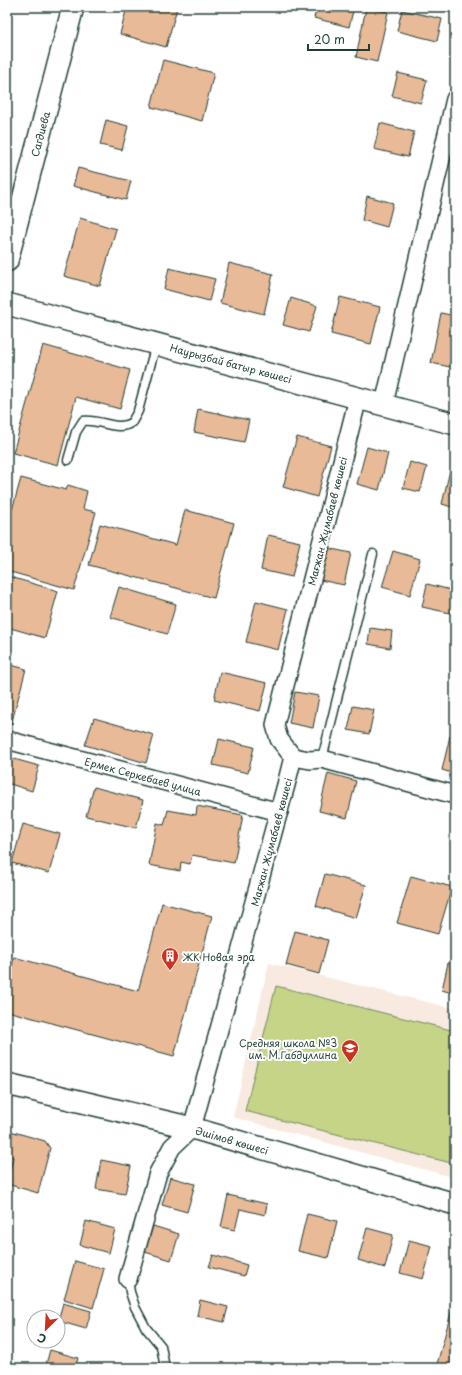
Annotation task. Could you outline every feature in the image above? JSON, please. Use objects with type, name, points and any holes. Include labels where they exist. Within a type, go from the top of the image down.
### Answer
[{"type":"street","name":"Сагдиева","points":[[7,261],[73,7]]},
{"type":"street","points":[[384,404],[455,99]]},
{"type":"street","name":"Наурызбай батыр көшесі","points":[[7,304],[455,424]]},
{"type":"street","name":"Мағжан Жұмабаев көшесі","points":[[192,1128],[294,757],[278,739],[275,725],[358,398]]},
{"type":"street","name":"Ермек Серкебаев улица","points":[[7,740],[279,812]]},
{"type":"street","points":[[294,757],[310,760],[322,759],[455,795]]},
{"type":"street","name":"Әшімов көшесі","points":[[7,1084],[192,1128],[455,1204]]},
{"type":"street","points":[[128,1278],[158,1173],[172,1147],[192,1128]]},
{"type":"lane","points":[[68,460],[76,432],[83,421],[90,419],[121,427],[132,422],[138,411],[157,343]]},
{"type":"lane","points":[[322,759],[373,554]]},
{"type":"lane","points":[[128,1278],[130,1292],[135,1308],[143,1323],[161,1346],[165,1368]]},
{"type":"shaded area","name":"Средняя школа №3 им. М.Габдуллина","points":[[269,963],[455,1009],[455,1178],[233,1117]]},
{"type":"green space","name":"Средняя школа №3 им. М.Габдуллина","points":[[276,986],[455,1031],[455,1164],[245,1111]]},
{"type":"building","points":[[127,7],[177,8],[166,47],[120,34]]},
{"type":"building","points":[[317,7],[354,7],[349,27],[314,18]]},
{"type":"building","points":[[366,8],[388,12],[377,62],[356,57]]},
{"type":"building","points":[[402,10],[442,19],[437,41],[397,31]]},
{"type":"building","points":[[163,60],[214,73],[202,121],[151,107]]},
{"type":"building","points":[[398,73],[427,80],[421,103],[392,96]]},
{"type":"building","points":[[106,120],[128,126],[122,150],[100,145]]},
{"type":"building","points":[[380,123],[414,132],[408,157],[374,149]]},
{"type":"building","points":[[78,168],[131,181],[126,200],[73,186]]},
{"type":"building","points":[[367,196],[393,203],[387,227],[362,220]]},
{"type":"building","points":[[80,218],[116,229],[100,286],[64,276]]},
{"type":"building","points":[[229,263],[273,274],[264,314],[220,303]]},
{"type":"building","points":[[169,268],[215,279],[209,301],[164,289]]},
{"type":"building","points":[[340,297],[380,307],[371,344],[331,334]]},
{"type":"building","points":[[291,298],[317,306],[309,332],[283,325]]},
{"type":"building","points":[[441,313],[455,316],[455,368],[431,363]]},
{"type":"building","points":[[43,345],[130,370],[120,409],[76,397],[58,465],[13,453]]},
{"type":"building","points":[[198,409],[249,420],[244,442],[194,432]]},
{"type":"building","points":[[297,437],[331,446],[317,497],[283,487]]},
{"type":"building","points":[[367,447],[388,453],[379,490],[357,484]]},
{"type":"building","points":[[410,462],[427,467],[420,492],[403,488]]},
{"type":"building","points":[[450,470],[455,471],[455,508],[442,504]]},
{"type":"building","points":[[21,478],[66,490],[68,485],[87,491],[83,509],[96,512],[74,590],[7,571],[7,528]]},
{"type":"building","points":[[185,510],[234,523],[214,598],[89,565],[100,524],[176,545]]},
{"type":"building","points":[[268,535],[300,542],[292,577],[261,570]]},
{"type":"building","points":[[327,548],[351,553],[344,585],[320,580]]},
{"type":"building","points":[[393,551],[420,559],[410,595],[382,587]]},
{"type":"building","points":[[7,576],[58,591],[45,638],[7,627]]},
{"type":"building","points":[[427,584],[455,591],[455,614],[422,607]]},
{"type":"building","points":[[119,587],[176,604],[167,634],[110,617]]},
{"type":"building","points":[[256,601],[288,609],[278,650],[246,642]]},
{"type":"building","points":[[370,628],[392,631],[390,648],[368,644]]},
{"type":"building","points":[[7,664],[26,669],[11,725],[7,724]]},
{"type":"building","points":[[220,672],[267,683],[260,711],[214,700]]},
{"type":"building","points":[[295,692],[319,696],[313,728],[289,723]]},
{"type":"building","points":[[353,706],[374,710],[369,734],[348,730]]},
{"type":"building","points":[[94,718],[154,735],[146,763],[85,745]]},
{"type":"building","points":[[450,736],[455,737],[455,774],[442,770]]},
{"type":"building","points":[[219,739],[254,747],[248,773],[213,765]]},
{"type":"building","points":[[7,757],[39,766],[32,791],[7,783]]},
{"type":"building","points":[[328,773],[356,781],[347,818],[319,811]]},
{"type":"building","points":[[94,787],[143,800],[136,828],[86,816]]},
{"type":"building","points":[[197,806],[243,815],[234,863],[192,855],[190,864],[181,862],[180,871],[149,865],[157,823],[164,825],[168,810],[196,815]]},
{"type":"building","points":[[23,824],[60,834],[49,873],[12,863]]},
{"type":"building","points":[[325,874],[366,885],[356,918],[316,906]]},
{"type":"building","points":[[411,876],[452,887],[438,934],[397,923]]},
{"type":"building","name":"ЖК Новая эра","points":[[162,903],[212,916],[174,1056],[7,1011],[7,985],[14,957],[138,991]]},
{"type":"building","points":[[295,931],[328,940],[319,974],[286,965]]},
{"type":"building","points":[[448,963],[455,965],[455,994],[442,990]]},
{"type":"building","points":[[7,1130],[45,1141],[50,1148],[38,1193],[7,1184],[13,1157],[7,1156]]},
{"type":"building","points":[[101,1160],[131,1166],[125,1194],[96,1189]]},
{"type":"building","points":[[170,1177],[195,1184],[187,1212],[162,1205]]},
{"type":"building","points":[[228,1195],[267,1204],[265,1215],[240,1209],[235,1230],[221,1227]]},
{"type":"building","points":[[307,1214],[337,1221],[328,1258],[298,1251]]},
{"type":"building","points":[[86,1221],[115,1229],[109,1253],[80,1245]]},
{"type":"building","points":[[153,1226],[179,1234],[171,1260],[145,1252]]},
{"type":"building","points":[[367,1228],[393,1235],[385,1268],[358,1260]]},
{"type":"building","points":[[409,1240],[432,1246],[423,1279],[400,1273]]},
{"type":"building","points":[[213,1255],[247,1265],[244,1276],[209,1267]]},
{"type":"building","points":[[75,1261],[104,1269],[93,1308],[64,1299]]},
{"type":"building","points":[[200,1300],[228,1307],[224,1322],[197,1316]]},
{"type":"building","points":[[63,1303],[91,1311],[86,1329],[66,1323],[66,1309],[61,1309]]},
{"type":"building","points":[[452,1309],[455,1310],[455,1368],[436,1368]]},
{"type":"building","points":[[50,1350],[78,1358],[75,1368],[45,1368]]},
{"type":"place","name":"ЖК Новая эра","points":[[170,971]]},
{"type":"place","name":"Средняя школа №3 им. М.Габдуллина","points":[[350,1063]]}]
